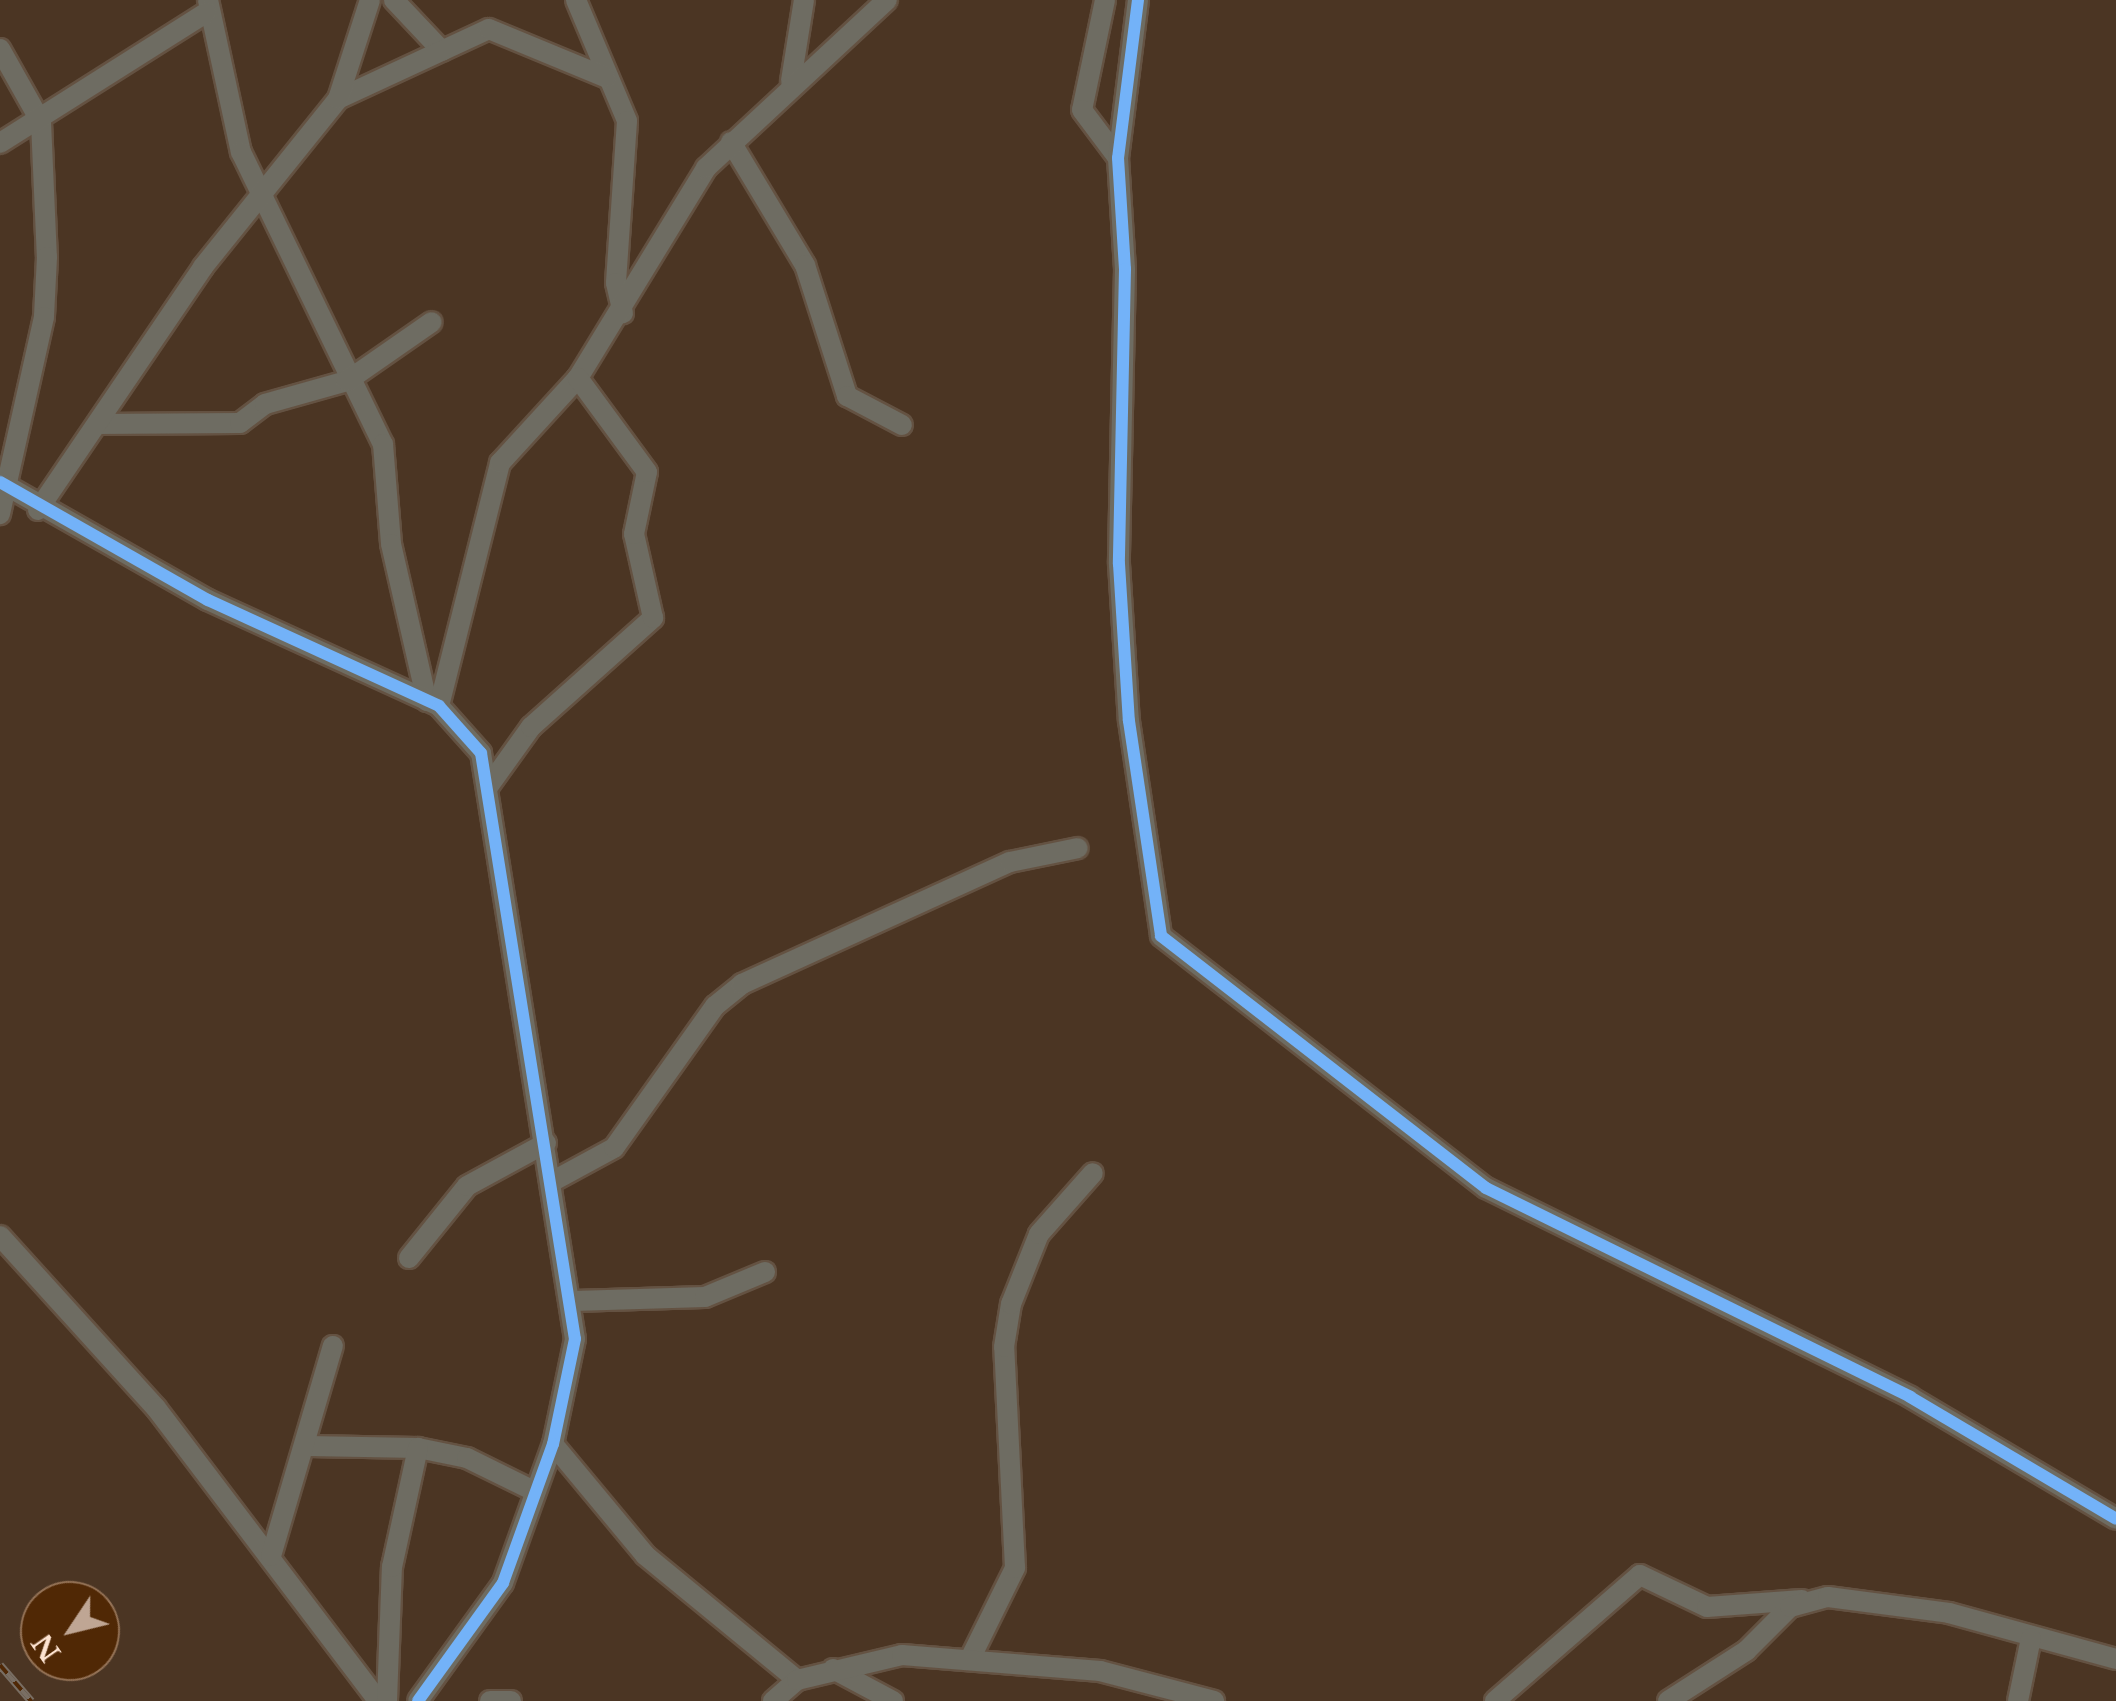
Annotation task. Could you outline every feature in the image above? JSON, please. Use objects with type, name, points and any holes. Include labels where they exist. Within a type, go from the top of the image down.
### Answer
[{"type":"street","points":[[38,510],[203,267],[262,200],[338,99],[370,0]]},
{"type":"street","points":[[394,0],[442,51]]},
{"type":"street","points":[[576,0],[605,77],[627,121],[616,282],[623,313]]},
{"type":"street","points":[[791,81],[804,0]]},
{"type":"street","points":[[433,704],[500,463],[578,378],[623,313],[687,194],[730,142],[791,81],[887,0]]},
{"type":"street","points":[[1105,0],[1082,110],[1118,158]]},
{"type":"street","points":[[1138,0],[1118,158],[1125,269],[1119,564],[1129,720],[1162,936],[1486,1188],[1910,1397],[2116,1520]]},
{"type":"street","points":[[0,143],[41,122],[207,6],[262,200],[348,381],[383,444],[391,544],[433,704]]},
{"type":"street","points":[[338,99],[489,29],[605,77]]},
{"type":"street","points":[[0,49],[41,122],[44,316],[2,496],[38,510],[433,704],[481,753],[574,1301],[553,1444],[490,1610],[418,1701]]},
{"type":"street","points":[[730,142],[804,265],[846,396],[902,425]]},
{"type":"street","points":[[98,424],[220,429],[348,381],[432,322]]},
{"type":"street","points":[[488,787],[531,726],[653,618],[634,534],[647,472],[578,378]]},
{"type":"street","points":[[555,1180],[614,1148],[715,1006],[742,984],[980,874],[1078,848]]},
{"type":"street","points":[[409,1258],[467,1186],[546,1143]]},
{"type":"street","points":[[970,1659],[1015,1568],[1004,1348],[1011,1304],[1039,1234],[1093,1173]]},
{"type":"street","points":[[0,1236],[156,1408],[378,1701]]},
{"type":"street","points":[[574,1301],[705,1297],[765,1272]]},
{"type":"street","points":[[271,1556],[308,1446],[334,1346]]},
{"type":"street","points":[[553,1444],[645,1555],[797,1680]]},
{"type":"street","points":[[308,1446],[418,1448],[468,1458],[534,1491]]},
{"type":"street","points":[[387,1701],[392,1567],[418,1448]]},
{"type":"street","points":[[1495,1701],[1640,1575],[1707,1607],[1802,1600],[1949,1614],[2116,1659]]},
{"type":"street","points":[[1668,1701],[1746,1651],[1802,1600]]},
{"type":"street","points":[[2018,1701],[2031,1638]]},
{"type":"street","points":[[773,1701],[797,1680],[902,1655],[1100,1672],[1214,1701]]},
{"type":"street","points":[[833,1669],[893,1701]]},
{"type":"street","points":[[490,1701],[511,1701]]},
{"type":"railway","points":[[0,1665],[31,1701]]},
{"type":"cycle path","points":[[1138,0],[1118,158],[1125,269],[1119,564],[1129,721],[1161,936],[1486,1188],[1910,1397],[2116,1519]]},
{"type":"cycle path","points":[[0,482],[208,600],[439,706],[481,753],[575,1339],[553,1444],[503,1583],[418,1701]]}]
